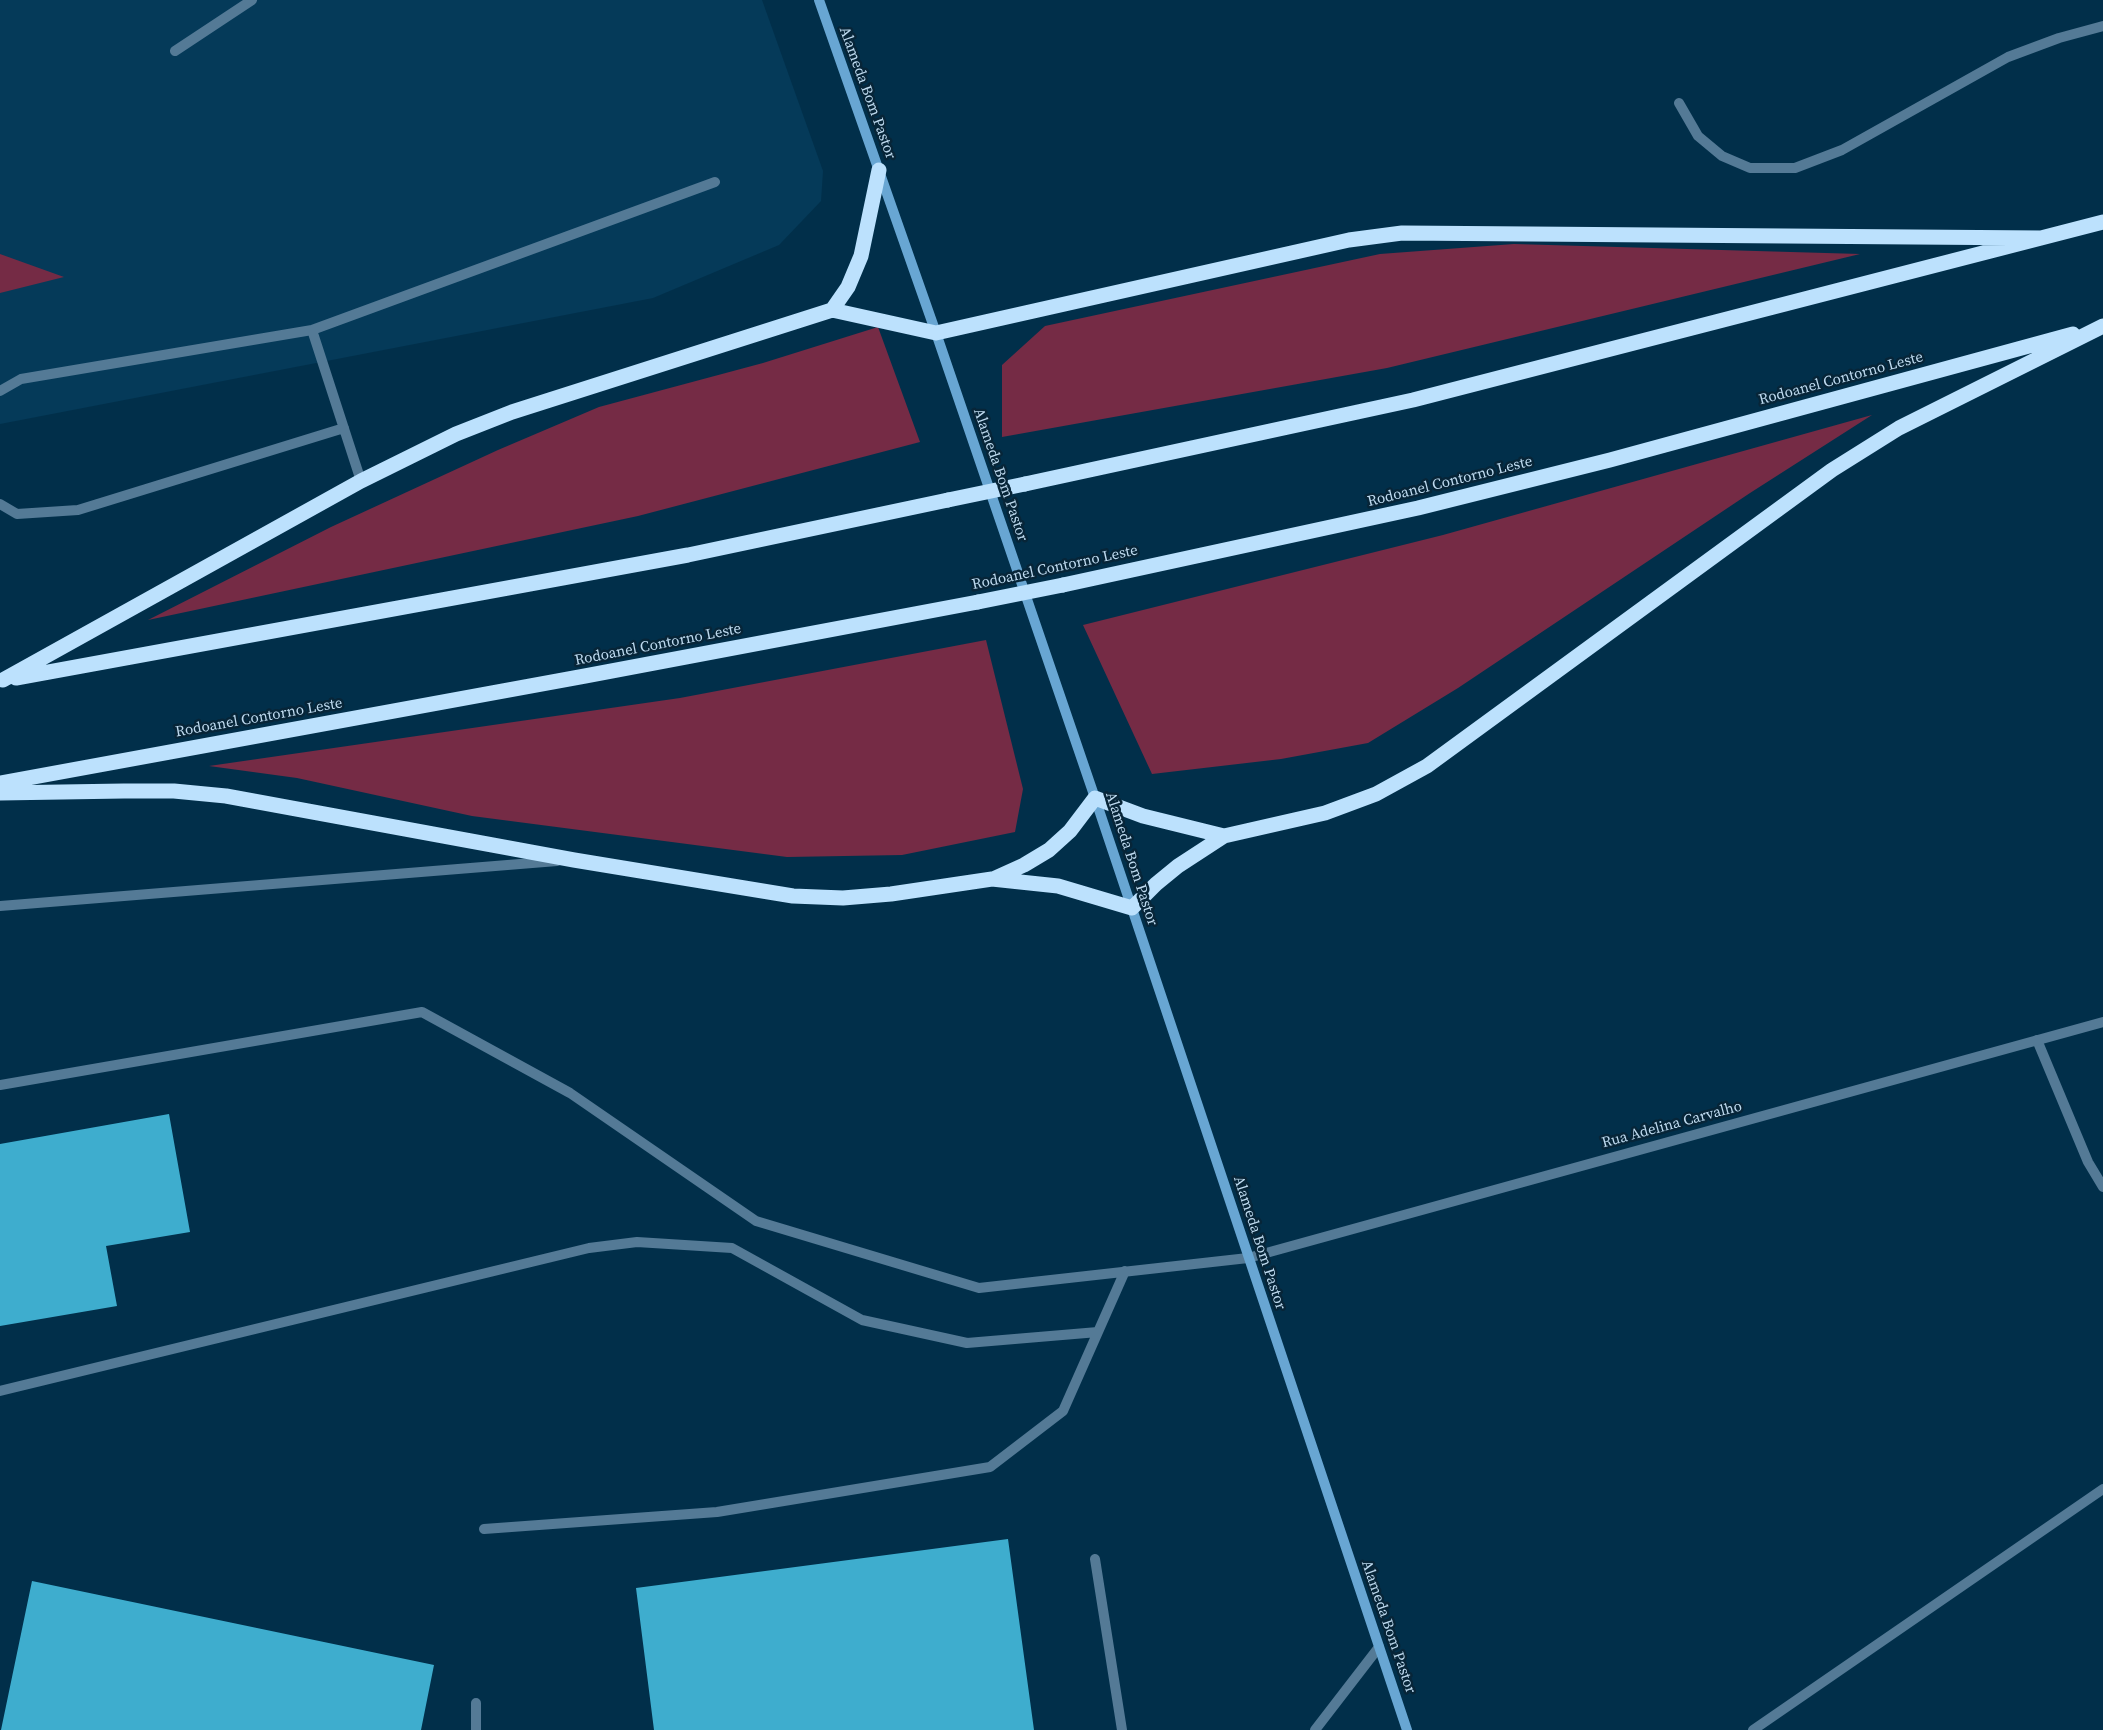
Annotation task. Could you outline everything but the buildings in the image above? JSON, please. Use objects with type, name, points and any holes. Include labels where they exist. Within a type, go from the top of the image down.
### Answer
[{"type":"highway","points":[[832,310],[848,287],[861,256],[879,170]]},
{"type":"highway","points":[[2,681],[688,555],[1413,400],[2103,222]]},
{"type":"highway","points":[[2,681],[361,481],[456,434],[512,412],[832,310],[936,333],[1348,240],[1402,233],[2042,238]]},
{"type":"highway","points":[[0,793],[174,791],[226,796],[574,860],[793,896],[842,898],[881,895],[992,879],[1058,886],[1132,908],[1156,884],[1178,866],[1224,836],[1325,814],[1376,794],[1427,766],[1832,470],[1899,428],[2103,326]]},
{"type":"highway","name":"Rodoanel Contorno Leste","points":[[0,783],[566,680],[978,602],[1281,539],[1428,506],[1610,460],[2103,326]]},
{"type":"highway","points":[[992,879],[1024,865],[1049,850],[1070,831],[1095,798],[1143,816],[1224,836]]},
{"type":"main road","name":"Alameda Bom Pastor","points":[[818,0],[936,333],[1095,798],[1407,1730]]},
{"type":"street","points":[[175,51],[252,0]]},
{"type":"street","points":[[1679,103],[1698,136],[1722,156],[1750,168],[1795,168],[1842,150],[2008,57],[2059,38],[2103,26]]},
{"type":"street","points":[[0,391],[21,379],[312,330],[715,182]]},
{"type":"street","points":[[312,330],[361,481]]},
{"type":"street","points":[[0,504],[17,514],[78,510],[344,428]]},
{"type":"street","points":[[0,906],[574,860]]},
{"type":"street","name":"Rua Adelina Carvalho","points":[[0,1085],[422,1012],[570,1093],[756,1221],[979,1288],[1248,1258],[2103,1022]]},
{"type":"street","points":[[2037,1040],[2088,1162],[2103,1187]]},
{"type":"street","points":[[0,1392],[589,1248],[637,1242],[732,1248],[862,1320],[967,1343],[1098,1332]]},
{"type":"street","points":[[484,1529],[717,1512],[990,1467],[1063,1411],[1125,1271]]},
{"type":"street","points":[[1753,1730],[2103,1488]]},
{"type":"street","points":[[1095,1559],[1122,1730]]},
{"type":"street","points":[[1315,1730],[1379,1647]]},
{"type":"street","points":[[476,1703],[476,1730]]},
{"type":"shaded area","points":[[0,0],[762,0],[823,171],[821,201],[779,245],[653,298],[0,424]]},
{"type":"shaded area","points":[[1514,244],[1860,254],[1387,368],[1002,437],[1002,365],[1045,326],[1380,254]]},
{"type":"shaded area","points":[[0,254],[64,277],[0,293]]},
{"type":"shaded area","points":[[878,327],[920,442],[638,516],[148,620],[331,527],[498,450],[599,407],[763,363]]},
{"type":"shaded area","points":[[1872,415],[1750,493],[1458,688],[1368,743],[1281,759],[1152,774],[1083,625],[1443,535]]},
{"type":"shaded area","points":[[986,640],[1023,789],[1015,832],[902,855],[787,857],[472,816],[297,778],[209,766],[680,698]]}]
